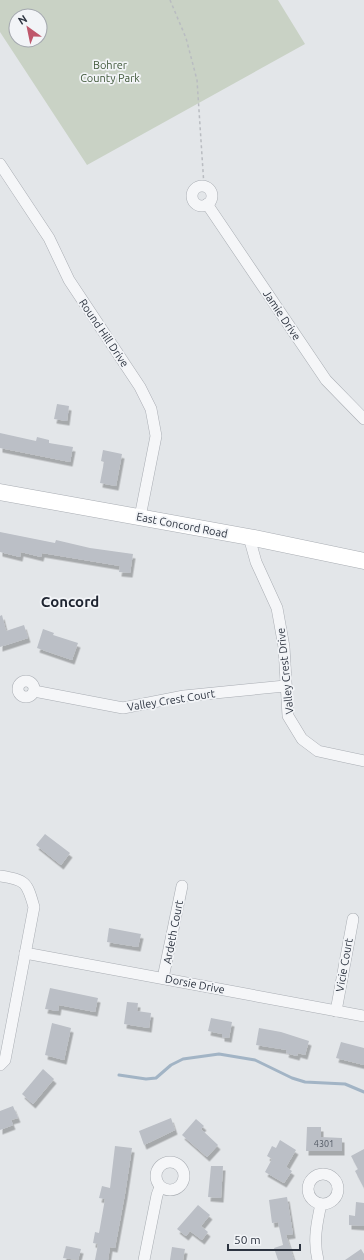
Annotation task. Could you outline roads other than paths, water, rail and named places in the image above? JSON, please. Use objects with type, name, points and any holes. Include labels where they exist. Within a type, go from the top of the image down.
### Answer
[{"type":"street","name":"Round Hill Drive","points":[[0,164],[49,238],[69,280],[140,387],[151,409],[156,436],[140,517]]},
{"type":"street","points":[[204,186],[211,192],[211,199],[207,204],[198,205],[192,198],[194,189],[204,186]]},
{"type":"street","name":"Jamie Drive","points":[[207,204],[326,380],[364,420]]},
{"type":"street","name":"East Concord Road","points":[[0,492],[140,517],[364,561]]},
{"type":"street","name":"Valley Crest Drive","points":[[249,538],[256,562],[277,608],[284,647],[285,686],[288,716],[302,739],[318,752],[364,761]]},
{"type":"street","name":"Valley Crest Court","points":[[34,691],[123,708],[184,696],[285,686]]},
{"type":"street","points":[[0,876],[19,879],[29,889],[34,907],[5,1060],[0,1065]]},
{"type":"street","name":"Ardeth Court","points":[[163,978],[182,886]]},
{"type":"street","name":"Vicie Court","points":[[336,1010],[353,919]]},
{"type":"street","name":"Dorsie Drive","points":[[26,954],[364,1016]]},
{"type":"street","points":[[144,1260],[157,1195],[160,1187]]},
{"type":"street","points":[[318,1260],[315,1246],[317,1221],[321,1204]]},
{"type":"waterway","points":[[119,1075],[146,1079],[156,1078],[171,1065],[183,1059],[219,1054],[255,1060],[292,1078],[305,1082],[345,1084],[364,1092]]},
{"type":"district","name":"Concord","points":[[70,601]]},
{"type":"park label","name":"Bohrer County Park","points":[[110,71]]}]
